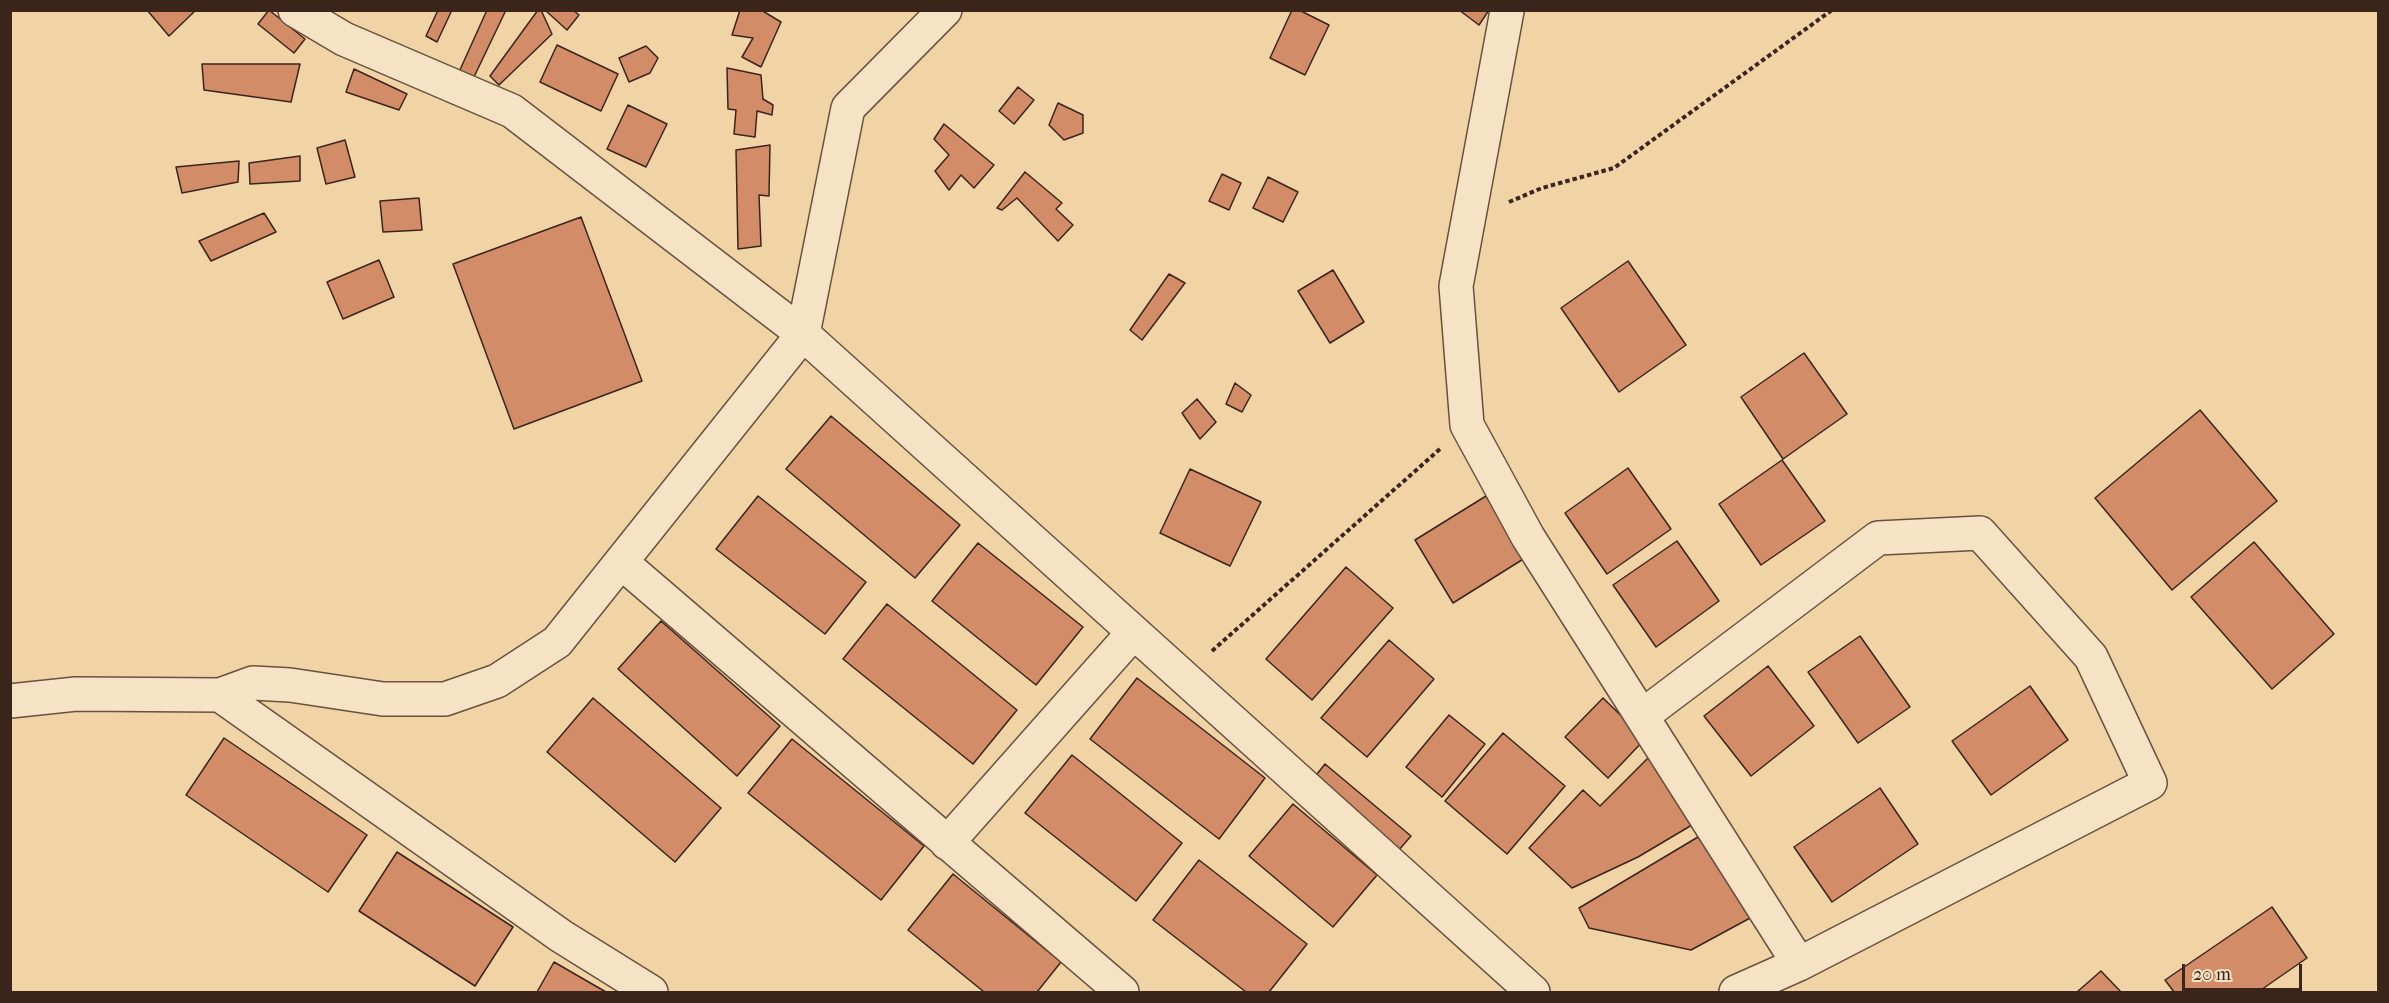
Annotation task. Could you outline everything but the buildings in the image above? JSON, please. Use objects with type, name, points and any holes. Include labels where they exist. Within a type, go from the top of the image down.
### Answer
[{"type":"street","points":[[295,10],[344,39],[512,111],[803,334],[1533,993]]},
{"type":"street","points":[[10,701],[76,694],[220,695],[253,683],[290,685],[383,699],[445,699],[497,681],[557,642],[803,334],[848,108],[945,10]]},
{"type":"street","points":[[1507,11],[1456,286],[1467,425],[1528,537],[1799,964]]},
{"type":"street","points":[[1642,716],[1878,537],[1980,533],[2091,657],[2150,783],[1799,964],[1736,993]]},
{"type":"street","points":[[621,562],[1122,993]]},
{"type":"street","points":[[948,843],[1133,633]]},
{"type":"street","points":[[220,695],[561,936],[651,993]]},
{"type":"path","points":[[1469,218],[1542,188],[1614,168],[1832,10]]},
{"type":"path","points":[[1182,677],[1467,425]]}]
